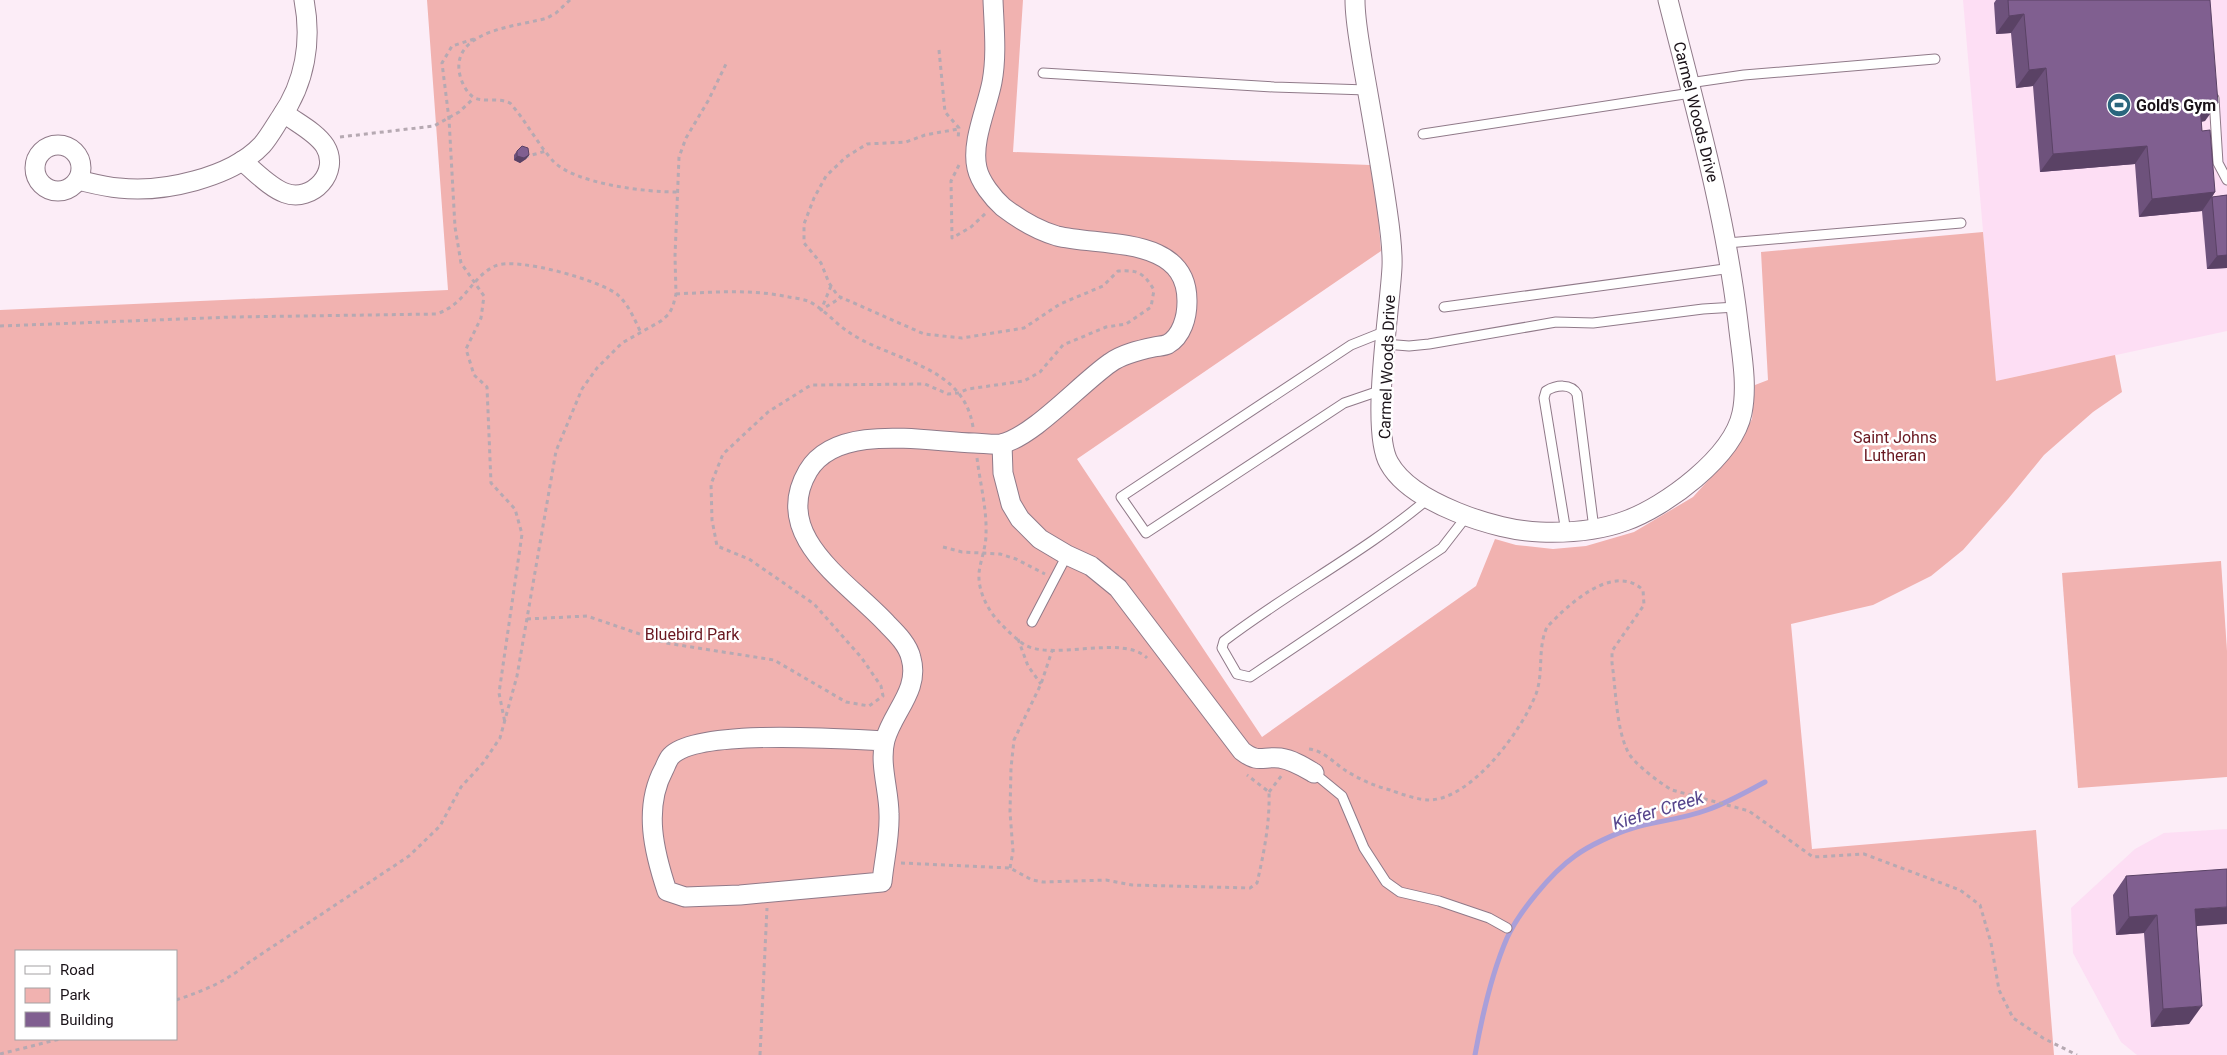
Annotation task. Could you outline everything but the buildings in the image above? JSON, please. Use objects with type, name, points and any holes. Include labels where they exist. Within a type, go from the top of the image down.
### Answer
[{"type":"street","points":[[78,180],[120,188],[174,186],[217,172],[242,161],[262,145],[296,92],[307,46],[307,13],[304,0]]},
{"type":"street","points":[[885,741],[802,737],[739,738],[692,745],[671,756],[659,777],[652,803],[657,860],[667,891],[685,897],[882,882],[889,815],[884,776],[885,741],[908,695],[914,672],[910,653],[898,635],[873,608],[814,553],[804,534],[798,515],[799,494],[807,473],[819,456],[842,443],[898,439],[1002,444],[1030,429],[1114,360],[1168,344],[1179,334],[1184,322],[1187,303],[1185,287],[1179,272],[1167,257],[1141,248],[1057,236],[1031,227],[996,200],[977,170],[975,143],[984,118],[992,78],[993,0]]},
{"type":"street","name":"Carmel Woods Drive","points":[[1355,0],[1355,13],[1367,90],[1378,142],[1392,264],[1382,390],[1382,429],[1384,449],[1388,461],[1396,473],[1429,498],[1466,517],[1505,528],[1537,532],[1566,532],[1594,529],[1624,522],[1650,510],[1708,468],[1733,439],[1742,414],[1744,398],[1732,268],[1720,206],[1668,0]]},
{"type":"street","points":[[242,161],[284,193],[307,194],[318,188],[325,179],[329,168],[329,157],[326,147],[318,138],[284,113]]},
{"type":"street","points":[[1002,444],[1003,474],[1011,504],[1020,519],[1040,539],[1067,556],[1091,566],[1118,588],[1242,751],[1252,758],[1289,760],[1314,773]]},
{"type":"lane","points":[[1423,134],[1690,88],[1744,75],[1935,60]]},
{"type":"lane","points":[[1043,73],[1274,87],[1367,90]]},
{"type":"lane","points":[[2213,84],[2218,163],[2227,180]]},
{"type":"lane","points":[[1727,243],[1961,224]]},
{"type":"lane","points":[[1444,307],[1732,268]]},
{"type":"lane","points":[[1382,390],[1344,403],[1146,533],[1121,498],[1351,345],[1385,338],[1409,346],[1556,322],[1593,323],[1702,309],[1736,307]]},
{"type":"lane","points":[[1566,532],[1544,398],[1546,391],[1550,388],[1569,386],[1574,388],[1577,394],[1594,529]]},
{"type":"lane","points":[[1429,498],[1399,523],[1263,612],[1224,641],[1222,648],[1238,674],[1250,677],[1442,548],[1466,517]]},
{"type":"lane","points":[[1032,622],[1067,556]]},
{"type":"lane","points":[[1314,773],[1342,796],[1364,848],[1386,882],[1400,892],[1464,909],[1489,918],[1507,928]]},
{"type":"path","points":[[505,723],[498,693],[522,534],[516,509],[491,483],[487,387],[474,375],[466,349],[481,318],[484,296],[462,263],[455,227],[449,119],[442,63],[452,46],[484,34],[547,18],[556,13],[570,0]]},
{"type":"path","points":[[474,39],[461,57],[459,68],[461,80],[474,98],[510,102],[553,161],[574,175],[640,191],[677,192]]},
{"type":"path","points":[[939,50],[945,112],[958,128],[958,147]]},
{"type":"path","points":[[178,999],[205,990],[234,975],[248,963],[409,856],[440,826],[461,787],[483,763],[500,738],[517,676],[556,451],[582,388],[597,368],[622,343],[661,321],[669,314],[676,294],[677,168],[686,138],[708,101],[726,64]]},
{"type":"path","points":[[334,138],[434,126],[449,119],[474,98]]},
{"type":"path","points":[[525,157],[546,151]]},
{"type":"path","points":[[961,161],[951,181],[952,238],[971,227],[996,200]]},
{"type":"path","points":[[0,326],[233,317],[437,314],[456,305],[486,271],[498,264],[519,263],[557,271],[618,295],[634,317],[641,333]]},
{"type":"path","points":[[821,310],[831,286]]},
{"type":"path","points":[[676,294],[730,291],[770,293],[808,301],[847,331],[881,350],[930,369],[944,378],[967,405],[972,418],[986,533],[984,554],[979,569],[983,602],[1001,624],[1025,645],[1052,651],[1080,648],[1136,651],[1152,663]]},
{"type":"path","points":[[821,310],[842,297]]},
{"type":"path","points":[[943,547],[962,552],[1000,554],[1016,559],[1054,579]]},
{"type":"path","points":[[884,862],[1010,868],[1032,880],[1043,882],[1106,880],[1132,884],[1250,888],[1257,883],[1265,847],[1269,792],[1283,774],[1289,760],[1297,751],[1314,750],[1366,782],[1391,791],[1430,800],[1455,793],[1491,763],[1529,707],[1540,679],[1539,661],[1543,635],[1547,627],[1589,592],[1605,583],[1619,581],[1636,583],[1643,590],[1644,606],[1612,651],[1612,664],[1623,738],[1629,754],[1663,785],[1672,790],[1749,811],[1813,858],[1864,854],[1960,890],[1980,905],[1991,943],[1999,990],[2012,1018],[2043,1038],[2077,1055]]},
{"type":"path","points":[[1018,639],[1028,666],[1041,684]]},
{"type":"path","points":[[1010,868],[1013,851],[1010,812],[1014,740],[1041,684],[1052,651]]},
{"type":"path","points":[[1244,773],[1269,792]]},
{"type":"path","points":[[760,1055],[768,892]]},
{"type":"path","points":[[0,1054],[56,1040]]},
{"type":"shaded area","points":[[1963,0],[2227,0],[2227,331],[1996,381]]},
{"type":"shaded area","points":[[2227,829],[2227,1055],[2137,1055],[2121,1042],[2073,953],[2071,908],[2135,849],[2164,833]]},
{"type":"green space","name":"Bluebird Park","points":[[427,0],[1023,0],[1013,152],[1370,165],[1378,213],[1381,251],[1077,459],[1262,737],[1476,586],[1495,539],[1516,545],[1553,549],[1586,546],[1634,532],[1693,497],[1734,452],[1752,419],[1755,385],[1768,380],[1761,252],[1983,232],[1996,381],[2115,355],[2122,392],[2093,412],[2044,455],[1963,550],[1931,576],[1873,605],[1791,624],[1812,849],[2036,830],[2054,1055],[0,1055],[0,310],[448,290]]},
{"type":"green space","points":[[2221,561],[2227,651],[2227,777],[2078,788],[2062,573]]},
{"type":"waterway","name":"Kiefer Creek","points":[[1475,1055],[1496,966],[1507,938],[1527,905],[1556,872],[1581,852],[1611,836],[1633,828],[1689,816],[1707,810],[1765,782]]},
{"type":"place","name":"Gold's Gym","points":[[2119,105]]},
{"type":"park label","name":"Saint Johns Lutheran","points":[[1895,446]]}]
